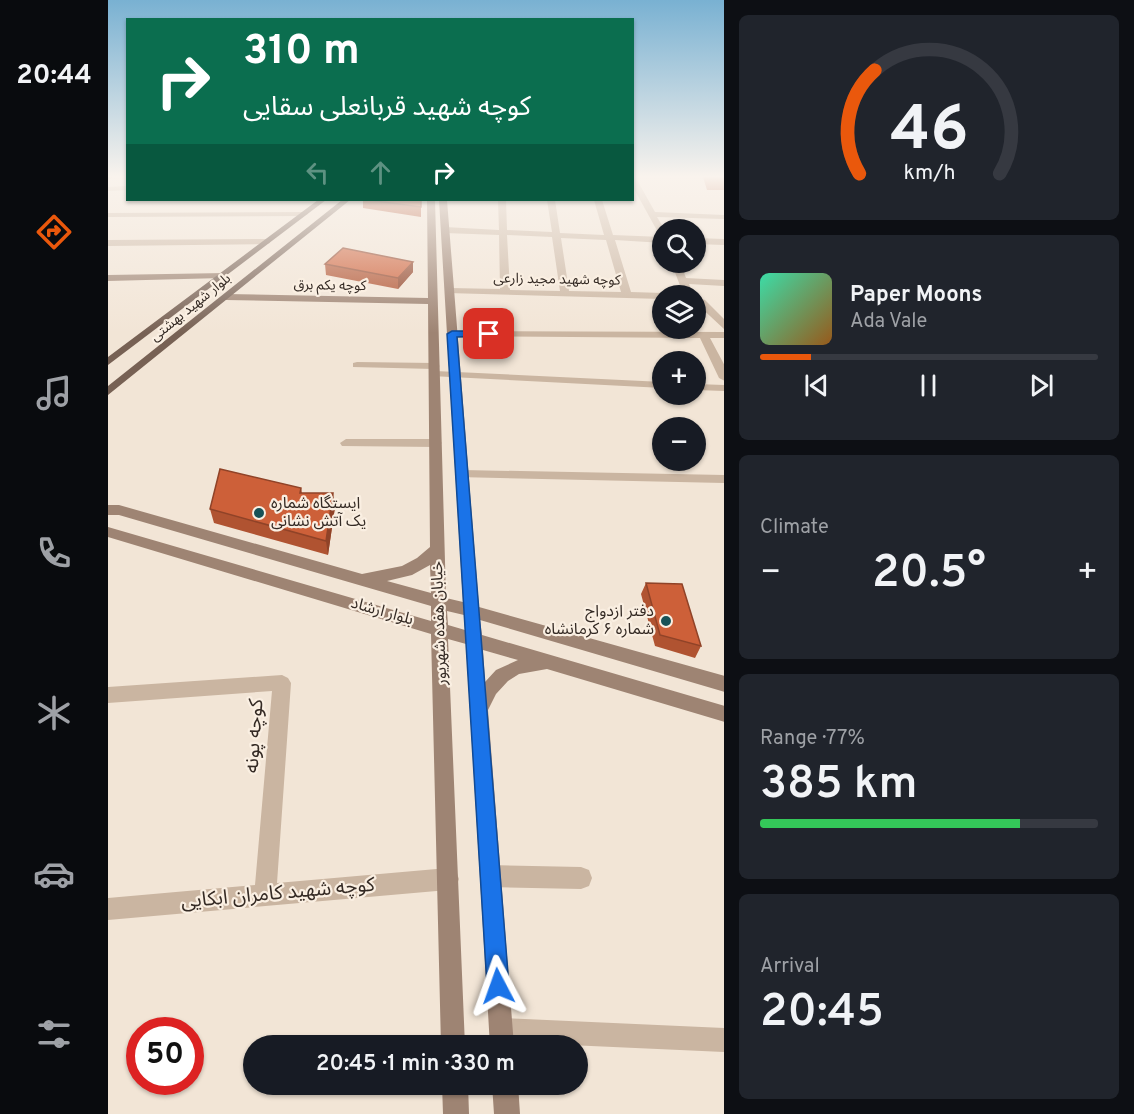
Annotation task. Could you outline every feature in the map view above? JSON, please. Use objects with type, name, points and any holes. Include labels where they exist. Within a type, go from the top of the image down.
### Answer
[{"type":"main road","name":"بلوار شهید بهشتی","points":[[108,362],[284,229]]},
{"type":"main road","name":"بلوار شهید بهشتی","points":[[108,392],[310,229]]},
{"type":"main road","name":"خیابان هفده شهریور","points":[[432,229],[437,549],[453,1035]]},
{"type":"main road","name":"خیابان هفده شهریور","points":[[445,230],[501,1035]]},
{"type":"main road","points":[[108,278],[222,275]]},
{"type":"main road","name":"کوچه یکم برق","points":[[226,297],[433,302]]},
{"type":"main road","name":"بلوار ارشاد","points":[[112,509],[360,578],[724,684]]},
{"type":"main road","name":"بلوار ارشاد","points":[[108,532],[724,714]]},
{"type":"main road","points":[[231,568],[247,547]]},
{"type":"main road","points":[[360,578],[392,575],[412,569],[426,562],[437,549]]},
{"type":"main road","points":[[479,709],[489,688],[505,671],[518,665],[552,663]]},
{"type":"main road","points":[[455,1095],[456,1114]]},
{"type":"main road","points":[[506,1095],[507,1114]]},
{"type":"street","points":[[503,229],[505,293]]},
{"type":"street","points":[[555,229],[565,294]]},
{"type":"street","points":[[607,229],[627,296]]},
{"type":"street","points":[[445,230],[652,239]]},
{"type":"street","points":[[706,241],[724,242]]},
{"type":"street","points":[[108,243],[267,242]]},
{"type":"street","points":[[680,273],[685,285]]},
{"type":"street","points":[[683,281],[724,283]]},
{"type":"street","name":"کوچه شهید مجید زارعی","points":[[450,291],[652,296]]},
{"type":"street","points":[[706,307],[724,327]]},
{"type":"street","points":[[452,334],[652,336]]},
{"type":"street","points":[[706,336],[724,335]]},
{"type":"street","points":[[705,339],[724,378]]},
{"type":"street","points":[[357,365],[434,370],[455,375],[652,384]]},
{"type":"street","points":[[706,387],[724,388]]},
{"type":"street","points":[[346,444],[436,443]]},
{"type":"street","points":[[462,474],[724,479]]},
{"type":"street","name":"کوچه پونه","points":[[108,695],[282,683],[265,895]]},
{"type":"street","points":[[490,876],[581,878]]},
{"type":"street","name":"کوچه شهید کامران ابکایی","points":[[108,909],[448,879]]},
{"type":"street","points":[[588,1039],[724,1040]]},
{"type":"building","points":[[343,248],[413,262],[398,278],[325,264]]},
{"type":"building","points":[[220,469],[301,488],[300,493],[333,493],[326,541],[210,509]]},
{"type":"building","points":[[646,583],[682,584],[701,646],[660,635]]},
{"type":"place","name":"ایستگاه شماره یک آتش نشانی","points":[[259,513]]},
{"type":"place","name":"دفتر ازدواج شماره ۶ کرمانشاه","points":[[666,621]]},
{"type":"route","points":[[489,334],[452,334],[498,986]]}]
